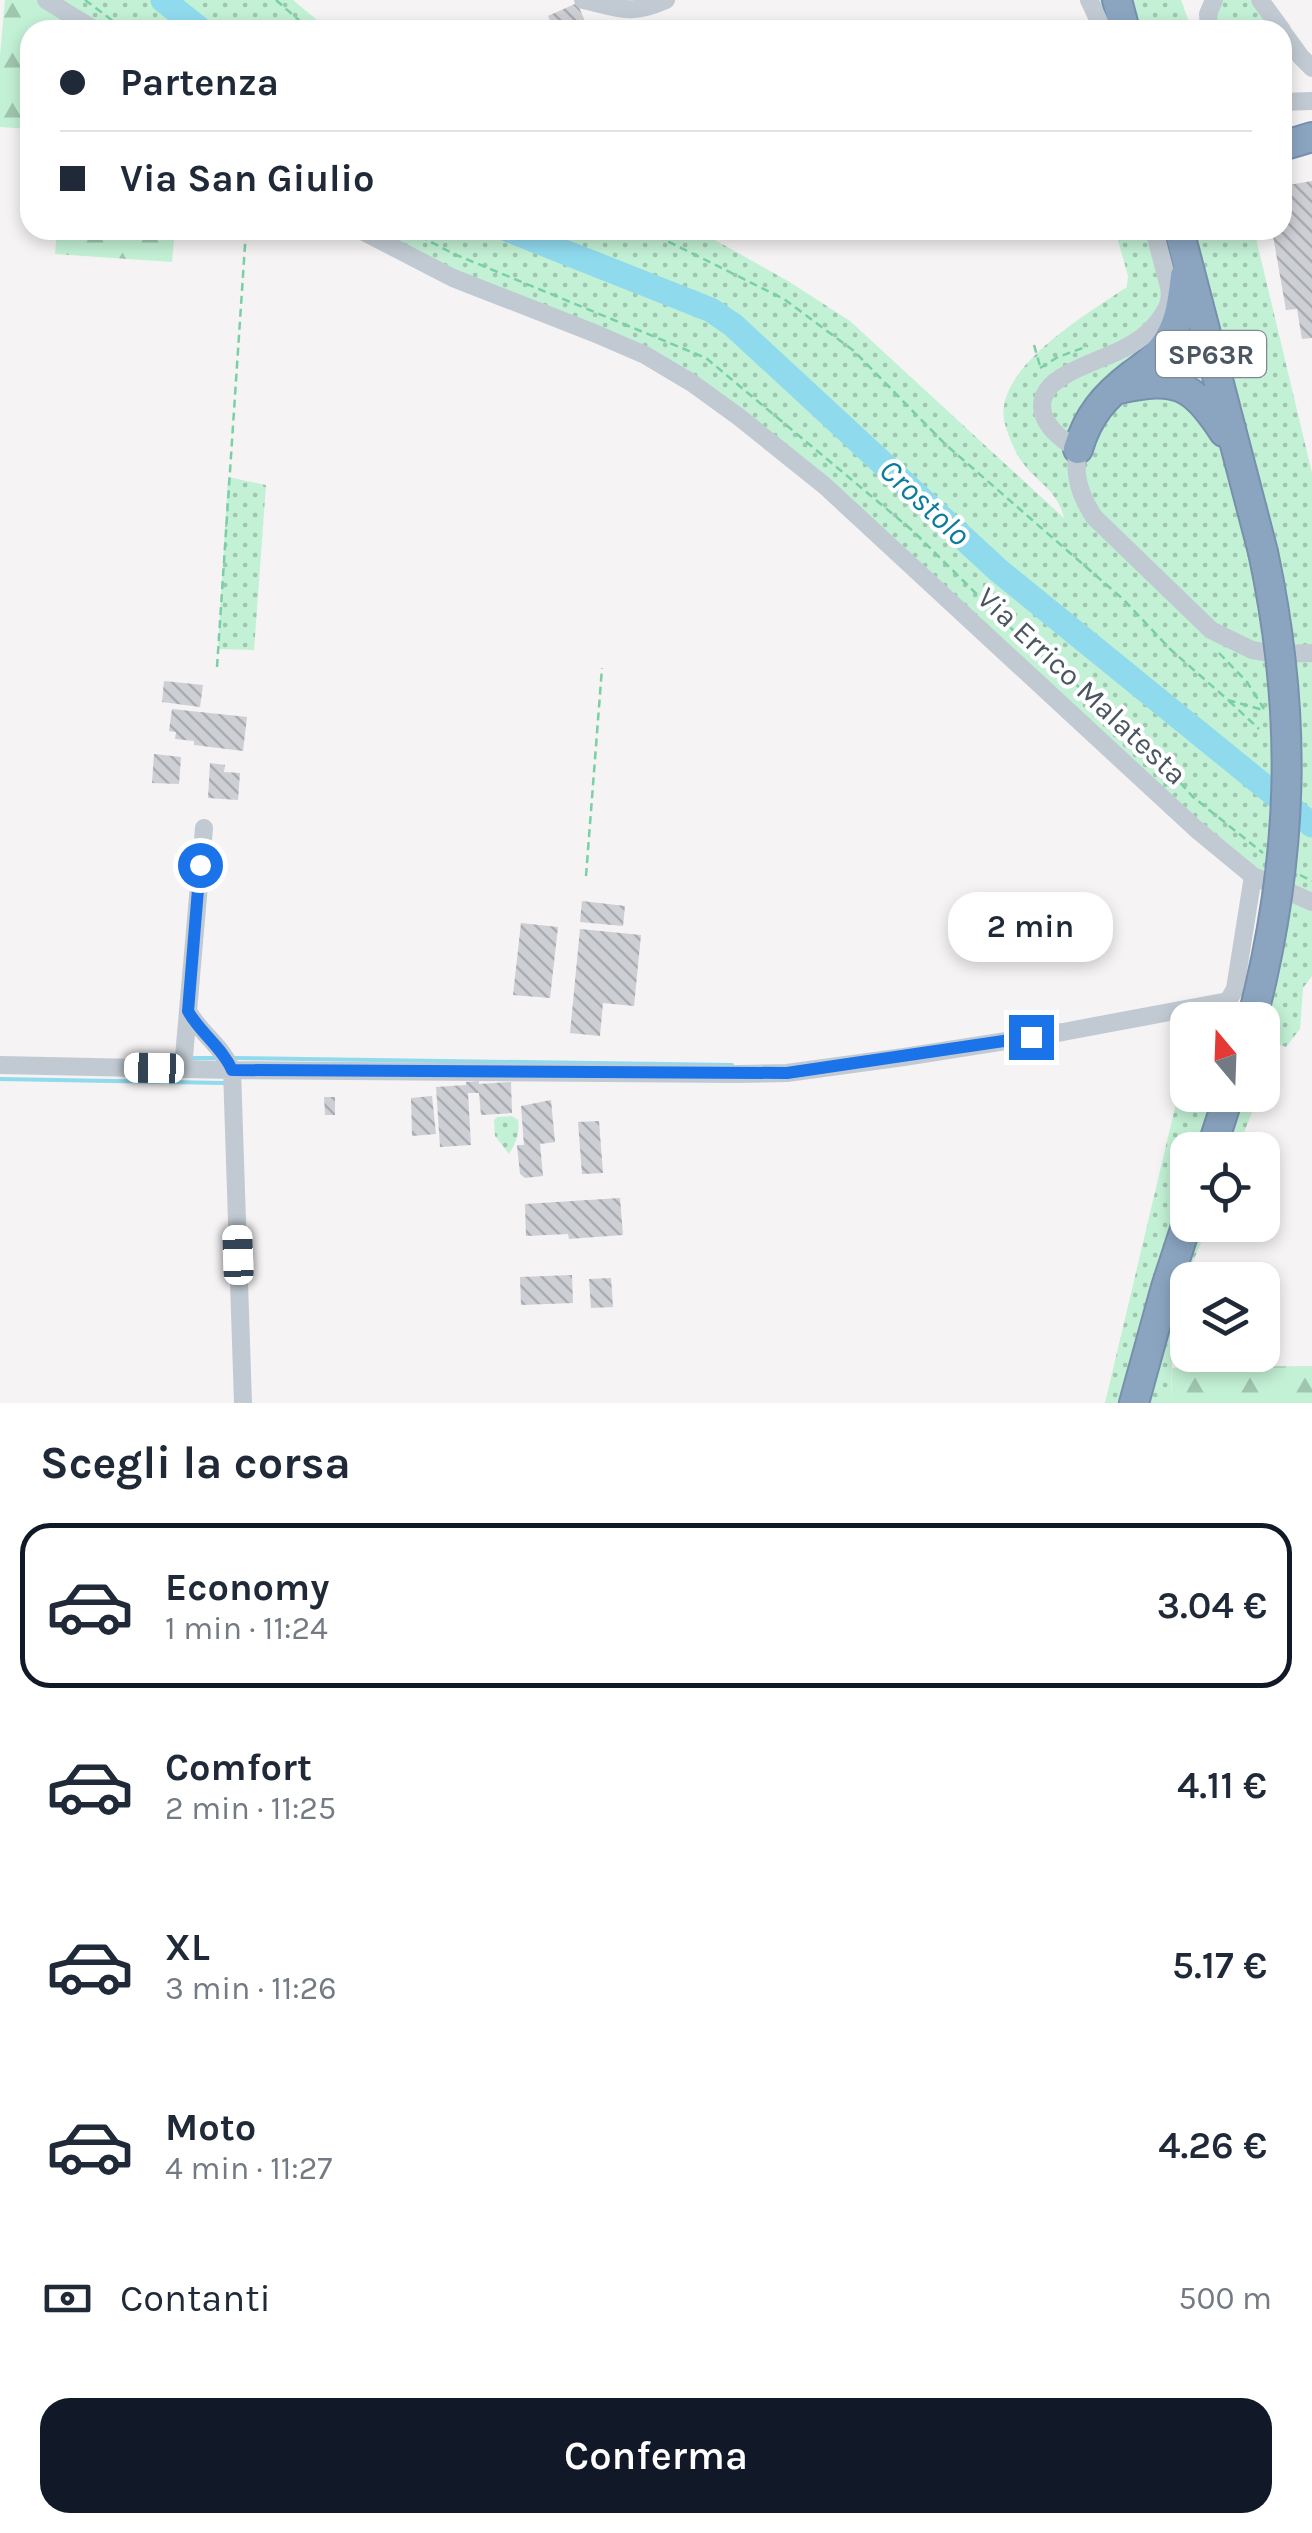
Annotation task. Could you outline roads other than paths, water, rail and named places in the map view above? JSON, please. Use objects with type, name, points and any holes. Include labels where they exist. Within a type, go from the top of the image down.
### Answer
[{"type":"highway","name":"SP63R","points":[[1182,240],[1263,552],[1285,688],[1286,828],[1274,923],[1256,1002]]},
{"type":"highway","points":[[1078,448],[1095,410],[1168,340],[1179,318],[1189,240]]},
{"type":"highway","points":[[1113,390],[1160,382],[1188,390],[1206,405],[1236,450]]},
{"type":"highway","points":[[1134,1403],[1181,1242]]},
{"type":"street","points":[[46,0],[79,20]]},
{"type":"street","points":[[583,0],[634,11],[666,0]]},
{"type":"street","points":[[1292,45],[1312,68]]},
{"type":"street","name":"Via Errico Malatesta","points":[[379,240],[453,278],[628,348],[692,383],[739,416],[825,486],[1196,829],[1252,876],[1312,902]]},
{"type":"street","points":[[1157,240],[1171,297],[1168,307],[1133,346],[1060,378],[1050,387],[1042,409],[1046,423],[1056,436],[1078,448],[1077,482],[1094,517],[1211,630],[1259,652],[1312,654]]},
{"type":"street","points":[[183,1068],[204,828]]},
{"type":"street","points":[[0,1065],[787,1073],[1063,1032],[1228,1002],[1235,989],[1252,876]]},
{"type":"street","points":[[188,1011],[195,1024],[225,1054],[232,1070],[243,1403]]},
{"type":"waterway","name":"Crostolo","points":[[163,0],[188,20]]},
{"type":"waterway","name":"Crostolo","points":[[534,240],[711,310],[733,325],[998,570],[1312,825]]},
{"type":"waterway","points":[[189,1058],[220,1058]]},
{"type":"waterway","points":[[234,1058],[732,1065]]},
{"type":"waterway","points":[[0,1079],[224,1083]]}]
